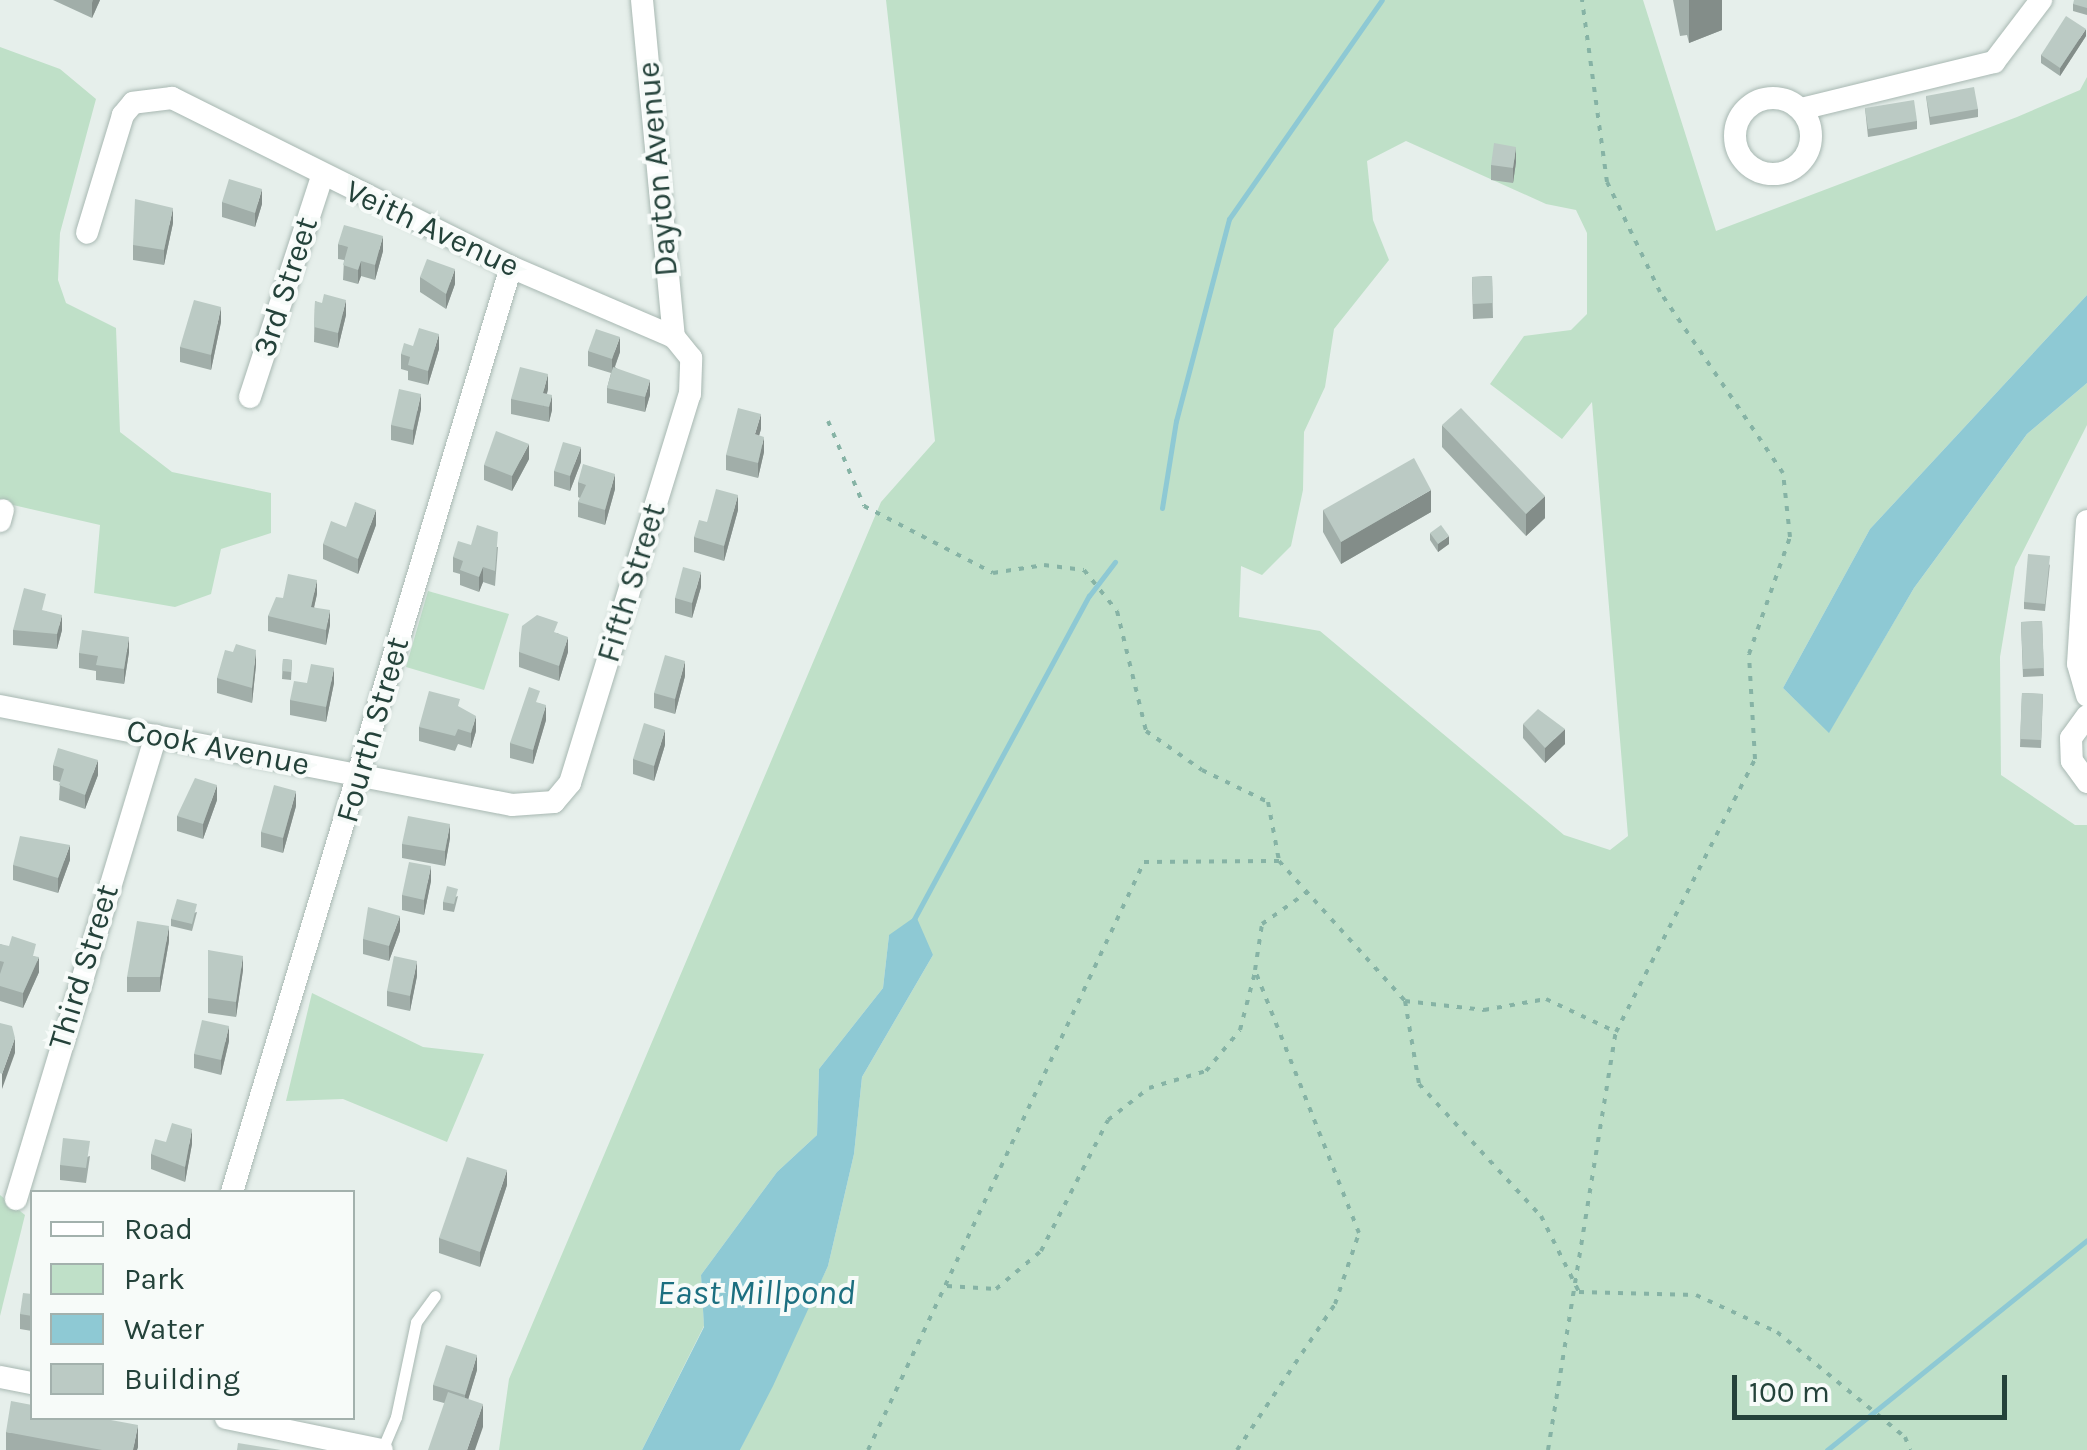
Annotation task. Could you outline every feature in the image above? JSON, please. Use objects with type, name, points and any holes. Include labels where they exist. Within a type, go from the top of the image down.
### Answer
[{"type":"street","name":"Dayton Avenue","points":[[642,0],[674,337]]},
{"type":"street","points":[[1801,109],[1994,62],[2041,0]]},
{"type":"street","name":"Veith Avenue","points":[[87,232],[122,115],[133,103],[172,98],[322,176],[512,267],[674,337],[690,358]]},
{"type":"street","name":"3rd Street","points":[[250,397],[322,176]]},
{"type":"street","name":"Fourth Street","points":[[233,1190],[512,267]]},
{"type":"street","name":"Fifth Street","points":[[554,802],[570,783],[690,394],[690,358]]},
{"type":"street","points":[[2087,521],[2078,664],[2087,696]]},
{"type":"street","name":"Cook Avenue","points":[[0,706],[512,806],[554,802]]},
{"type":"street","points":[[2087,716],[2072,738],[2072,761],[2087,782]]},
{"type":"street","name":"Third Street","points":[[16,1199],[156,736]]},
{"type":"street","points":[[0,1378],[30,1383]]},
{"type":"street","points":[[236,1420],[382,1450]]},
{"type":"lane","points":[[382,1450],[416,1322],[436,1296]]},
{"type":"path","points":[[1548,1450],[1578,1292],[1616,1032],[1755,758],[1749,654],[1790,537],[1782,473],[1660,292],[1606,182],[1582,0]]},
{"type":"path","points":[[828,420],[864,506],[993,573],[1044,565],[1084,570],[1117,611],[1146,731],[1202,770],[1268,802],[1279,861],[1405,1001],[1419,1084],[1541,1216],[1578,1292]]},
{"type":"path","points":[[868,1450],[1144,862],[1279,861]]},
{"type":"path","points":[[947,1286],[996,1289],[1041,1251],[1108,1120],[1149,1088],[1206,1070],[1240,1030],[1262,924],[1309,891]]},
{"type":"path","points":[[1237,1450],[1335,1304],[1358,1232],[1255,970]]},
{"type":"path","points":[[1405,1001],[1484,1010],[1546,999],[1616,1032]]},
{"type":"path","points":[[1578,1292],[1696,1295],[1777,1332],[1905,1437],[1910,1450]]},
{"type":"green space","points":[[886,0],[1643,0],[1716,231],[2017,117],[2080,90],[2087,77],[2087,295],[1870,529],[1783,688],[1829,732],[1914,588],[2027,434],[2087,383],[2087,425],[2015,567],[2000,657],[2001,775],[2075,825],[2087,825],[2087,1450],[740,1450],[828,1266],[854,1154],[862,1077],[933,955],[889,935],[883,988],[819,1069],[817,1135],[777,1172],[701,1275],[704,1326],[642,1450],[499,1450],[509,1379],[881,502],[935,441]],"holes":[[[1406,141],[1546,204],[1576,210],[1587,233],[1587,314],[1571,330],[1524,336],[1490,384],[1562,439],[1592,402],[1628,836],[1610,850],[1564,835],[1320,631],[1239,617],[1241,566],[1262,575],[1291,546],[1303,490],[1304,432],[1325,387],[1334,329],[1389,260],[1373,220],[1367,161]]]},
{"type":"green space","points":[[0,47],[60,69],[96,99],[60,233],[58,280],[66,303],[116,328],[120,432],[172,472],[271,493],[271,533],[221,549],[211,594],[175,607],[94,593],[100,525],[0,502]]},
{"type":"green space","points":[[428,591],[509,614],[484,690],[406,667]]},
{"type":"green space","points":[[312,993],[423,1047],[484,1054],[447,1142],[343,1099],[286,1101]]},
{"type":"green space","points":[[0,1195],[25,1215],[0,1316]]},
{"type":"water","points":[[2087,295],[2087,383],[2027,434],[1914,588],[1829,733],[1783,688],[1870,529]]},
{"type":"water","name":"East Millpond","points":[[916,916],[933,955],[862,1077],[854,1154],[828,1266],[773,1386],[740,1450],[642,1450],[704,1327],[701,1275],[777,1172],[817,1135],[819,1069],[883,988],[889,935]]},
{"type":"building","points":[[2074,0],[2087,0],[2087,8],[2073,4]]},
{"type":"building","points":[[2066,16],[2086,29],[2060,68],[2041,55]]},
{"type":"building","points":[[1974,87],[1978,109],[1930,117],[1926,96]]},
{"type":"building","points":[[1914,100],[1917,121],[1868,129],[1865,108]]},
{"type":"building","points":[[1494,143],[1516,147],[1513,168],[1491,165]]},
{"type":"building","points":[[229,179],[262,189],[255,213],[222,202]]},
{"type":"building","points":[[135,199],[173,208],[164,250],[133,245]]},
{"type":"building","points":[[344,225],[383,236],[375,265],[361,261],[358,270],[343,265],[348,247],[338,244]]},
{"type":"building","points":[[427,259],[455,269],[446,294],[420,277]]},
{"type":"building","points":[[1492,276],[1493,303],[1473,304],[1472,277]]},
{"type":"building","points":[[324,294],[346,300],[338,333],[314,327],[315,301],[322,303]]},
{"type":"building","points":[[194,300],[221,307],[211,355],[180,347]]},
{"type":"building","points":[[419,328],[439,334],[428,371],[408,365],[410,357],[401,354],[404,343],[413,346]]},
{"type":"building","points":[[596,329],[620,337],[612,359],[588,351]]},
{"type":"building","points":[[520,367],[548,374],[543,393],[552,395],[549,407],[511,399]]},
{"type":"building","points":[[613,367],[650,380],[645,397],[607,388]]},
{"type":"building","points":[[399,389],[421,394],[413,430],[391,425]]},
{"type":"building","points":[[738,408],[761,414],[755,434],[764,437],[758,463],[726,455]]},
{"type":"building","points":[[1461,408],[1545,496],[1526,514],[1442,425]]},
{"type":"building","points":[[496,431],[529,444],[512,476],[484,465]]},
{"type":"building","points":[[563,442],[581,447],[570,476],[554,471]]},
{"type":"building","points":[[1414,458],[1431,490],[1341,542],[1323,510]]},
{"type":"building","points":[[583,464],[615,474],[605,510],[578,502],[586,485],[578,482]]},
{"type":"building","points":[[716,489],[738,495],[724,546],[694,537],[699,520],[707,522]]},
{"type":"building","points":[[355,502],[376,510],[358,559],[323,544],[331,521],[346,527]]},
{"type":"building","points":[[477,525],[498,532],[495,571],[483,567],[479,577],[460,570],[463,561],[453,557],[458,541],[471,545]]},
{"type":"building","points":[[1441,525],[1449,536],[1438,544],[1430,533]]},
{"type":"building","points":[[2028,554],[2050,556],[2045,604],[2024,602]]},
{"type":"building","points":[[683,567],[701,572],[692,603],[675,598]]},
{"type":"building","points":[[288,574],[317,580],[311,607],[330,610],[326,630],[268,616],[276,597],[283,598]]},
{"type":"building","points":[[24,588],[46,594],[42,610],[62,615],[57,634],[13,630]]},
{"type":"building","points":[[537,615],[558,622],[554,632],[568,637],[559,666],[519,652],[522,626]]},
{"type":"building","points":[[2042,621],[2044,668],[2023,669],[2021,622]]},
{"type":"building","points":[[82,630],[129,637],[124,669],[96,665],[98,656],[79,653]]},
{"type":"building","points":[[236,644],[256,650],[252,688],[217,678],[225,650],[233,652]]},
{"type":"building","points":[[665,655],[685,661],[675,699],[654,693]]},
{"type":"building","points":[[283,659],[292,660],[291,672],[282,671]]},
{"type":"building","points":[[311,664],[334,668],[326,707],[290,700],[294,681],[307,683]]},
{"type":"building","points":[[529,687],[540,691],[536,702],[546,705],[533,750],[510,743]]},
{"type":"building","points":[[429,691],[460,699],[458,706],[476,716],[471,733],[458,729],[455,736],[419,727]]},
{"type":"building","points":[[2022,693],[2043,694],[2041,740],[2020,739]]},
{"type":"building","points":[[1538,709],[1565,729],[1545,748],[1523,724]]},
{"type":"building","points":[[644,723],[665,730],[654,766],[633,759]]},
{"type":"building","points":[[58,748],[98,760],[85,795],[59,785],[64,769],[53,765]]},
{"type":"building","points":[[195,778],[217,785],[203,824],[177,816]]},
{"type":"building","points":[[274,785],[296,791],[283,838],[261,832]]},
{"type":"building","points":[[408,816],[450,824],[445,851],[402,844]]},
{"type":"building","points":[[20,836],[70,845],[58,878],[13,865]]},
{"type":"building","points":[[409,862],[431,866],[424,900],[402,895]]},
{"type":"building","points":[[447,886],[458,889],[454,904],[443,902]]},
{"type":"building","points":[[177,899],[197,904],[192,924],[171,919]]},
{"type":"building","points":[[368,907],[400,916],[389,946],[363,939]]},
{"type":"building","points":[[137,921],[169,926],[160,977],[127,977]]},
{"type":"building","points":[[12,936],[36,944],[33,956],[39,957],[23,993],[0,986],[4,962],[0,961],[0,944],[9,946]]},
{"type":"building","points":[[208,950],[243,956],[236,1002],[208,998]]},
{"type":"building","points":[[394,956],[417,961],[410,996],[387,991]]},
{"type":"building","points":[[202,1020],[229,1026],[221,1060],[194,1054]]},
{"type":"building","points":[[0,1023],[12,1026],[15,1038],[2,1074],[0,1073]]},
{"type":"building","points":[[172,1123],[192,1129],[185,1167],[151,1154],[155,1139],[166,1142]]},
{"type":"building","points":[[63,1138],[90,1141],[86,1168],[60,1165]]},
{"type":"building","points":[[467,1157],[507,1170],[480,1252],[439,1238]]},
{"type":"building","points":[[23,1293],[30,1294],[30,1316],[20,1314]]},
{"type":"building","points":[[446,1345],[477,1355],[465,1395],[433,1385]]},
{"type":"building","points":[[448,1392],[483,1404],[467,1450],[428,1450]]},
{"type":"building","points":[[11,1401],[30,1405],[30,1420],[111,1420],[138,1425],[133,1450],[102,1450],[6,1432]]},
{"type":"building","points":[[238,1443],[281,1450],[237,1450]]},
{"type":"waterway","points":[[1162,508],[1176,421],[1229,219],[1382,0]]},
{"type":"waterway","points":[[913,921],[1089,596],[1115,562]]},
{"type":"waterway","points":[[1827,1450],[2087,1240]]}]
